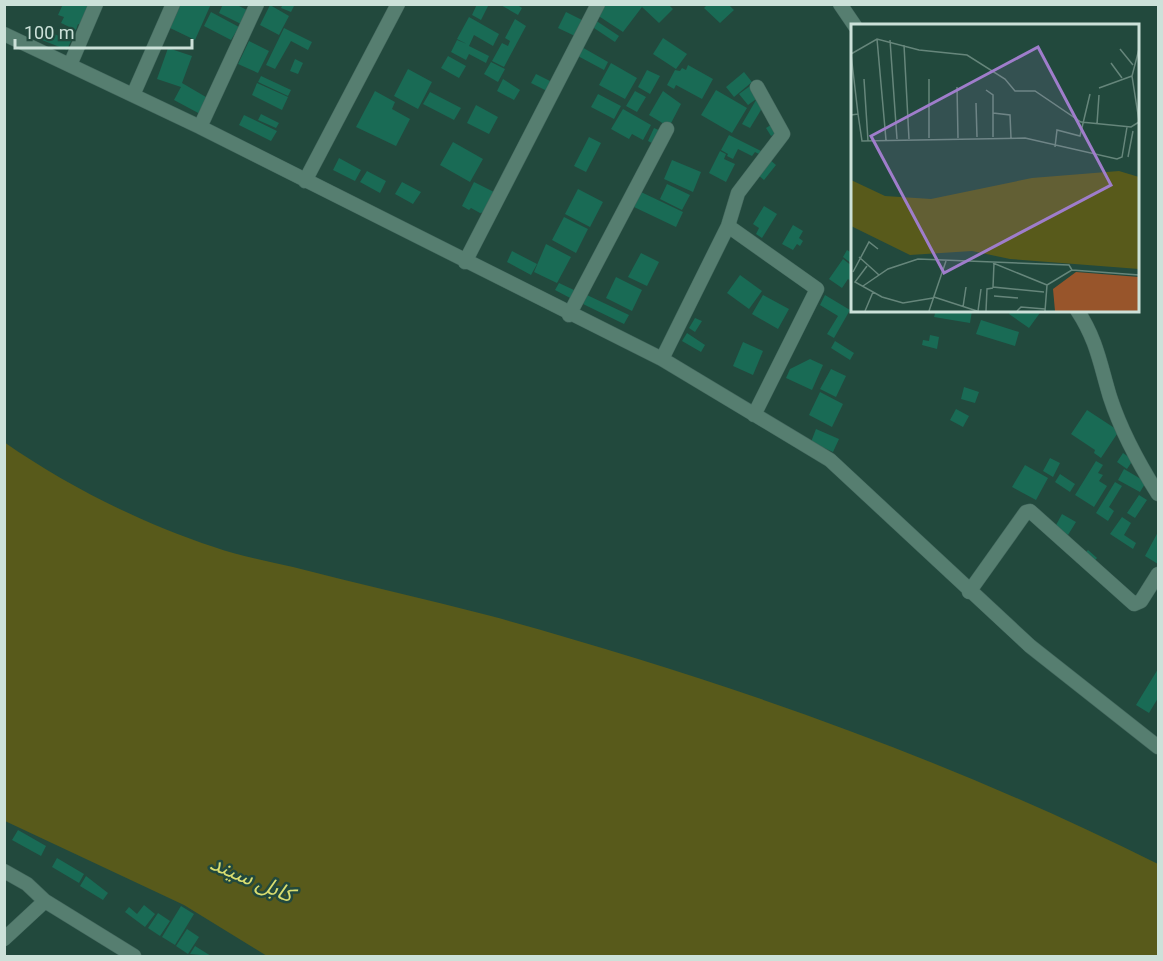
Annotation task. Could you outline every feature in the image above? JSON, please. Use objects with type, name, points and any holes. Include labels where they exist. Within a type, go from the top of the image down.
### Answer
[{"type":"street","points":[[70,64],[96,4]]},
{"type":"street","points":[[133,95],[173,4]]},
{"type":"street","points":[[200,128],[257,4]]},
{"type":"street","points":[[305,181],[398,4]]},
{"type":"street","points":[[465,262],[598,4]]},
{"type":"street","points":[[840,4],[854,24]]},
{"type":"street","points":[[4,34],[200,128],[569,315],[662,359],[830,460],[969,592],[1030,646],[1158,747]]},
{"type":"street","points":[[662,359],[728,226],[738,193],[783,134],[757,87]]},
{"type":"street","points":[[569,315],[667,129]]},
{"type":"street","points":[[728,226],[818,289],[754,415]]},
{"type":"street","points":[[1078,312],[1092,332],[1111,400],[1132,447],[1158,494]]},
{"type":"street","points":[[969,592],[1026,512],[1030,511],[1134,604],[1141,601],[1158,574]]},
{"type":"street","points":[[4,871],[27,884],[45,901],[134,957]]},
{"type":"street","points":[[4,939],[45,901]]},
{"type":"water","name":"کابل سيند","points":[[4,442],[53,474],[105,502],[187,537],[244,556],[491,616],[662,666],[831,724],[997,789],[1078,825],[1158,864],[1158,956],[267,956],[184,905],[5,821]]},
{"type":"building","points":[[63,4],[91,4],[82,26],[78,24],[76,30],[61,23],[64,17],[58,15]]},
{"type":"building","points":[[181,4],[211,4],[195,40],[170,28]]},
{"type":"building","points":[[223,4],[235,4],[247,10],[241,24],[219,13]]},
{"type":"building","points":[[283,4],[295,4],[291,12],[281,8]]},
{"type":"building","points":[[477,4],[489,4],[481,20],[472,15]]},
{"type":"building","points":[[499,4],[516,4],[522,8],[518,15]]},
{"type":"building","points":[[604,4],[668,4],[673,9],[659,23],[642,7],[623,32],[597,15]]},
{"type":"building","points":[[708,4],[728,4],[734,10],[720,23],[704,8]]},
{"type":"building","points":[[270,5],[289,16],[279,35],[260,25]]},
{"type":"building","points":[[211,12],[239,27],[231,40],[204,26]]},
{"type":"building","points":[[566,12],[582,20],[575,36],[558,28]]},
{"type":"building","points":[[469,17],[499,34],[493,46],[474,35],[469,46],[489,56],[486,63],[469,54],[466,60],[451,52],[457,40],[467,44],[457,39]]},
{"type":"building","points":[[515,19],[526,26],[504,67],[492,61],[502,43],[508,46],[510,41],[505,38]]},
{"type":"building","points":[[595,20],[619,36],[615,42],[591,26]]},
{"type":"building","points":[[284,28],[312,42],[308,50],[291,41],[275,69],[266,65]]},
{"type":"building","points":[[46,30],[63,38],[66,31],[74,34],[67,50],[42,40]]},
{"type":"building","points":[[663,38],[687,54],[676,69],[653,54]]},
{"type":"building","points":[[249,41],[269,51],[258,73],[238,64]]},
{"type":"building","points":[[580,46],[608,62],[604,70],[576,55]]},
{"type":"building","points":[[168,48],[192,56],[182,83],[211,100],[202,115],[174,100],[181,87],[157,79]]},
{"type":"building","points":[[448,56],[466,66],[459,78],[441,68]]},
{"type":"building","points":[[295,59],[303,63],[298,74],[290,71]]},
{"type":"building","points":[[491,62],[505,69],[498,82],[484,74]]},
{"type":"building","points":[[611,63],[637,78],[625,99],[599,85]]},
{"type":"building","points":[[688,65],[713,79],[702,99],[676,85],[674,89],[667,85],[675,70],[680,71],[682,68],[686,70]]},
{"type":"building","points":[[408,69],[432,82],[418,109],[394,96]]},
{"type":"building","points":[[647,70],[660,76],[650,94],[638,87]]},
{"type":"building","points":[[744,72],[752,82],[734,97],[726,87]]},
{"type":"building","points":[[536,74],[552,82],[547,91],[531,83]]},
{"type":"building","points":[[261,76],[291,90],[288,96],[258,82]]},
{"type":"building","points":[[503,79],[520,90],[514,100],[497,91]]},
{"type":"building","points":[[257,83],[288,97],[282,110],[252,95]]},
{"type":"building","points":[[750,86],[759,97],[748,105],[739,94]]},
{"type":"building","points":[[716,90],[747,108],[732,133],[701,115]]},
{"type":"building","points":[[375,91],[395,102],[392,109],[410,119],[396,146],[356,127]]},
{"type":"building","points":[[635,91],[646,97],[637,112],[626,106]]},
{"type":"building","points":[[663,91],[681,104],[669,127],[649,115]]},
{"type":"building","points":[[430,92],[461,108],[454,120],[423,104]]},
{"type":"building","points":[[598,94],[621,106],[614,119],[591,107]]},
{"type":"building","points":[[756,100],[764,105],[750,128],[742,124]]},
{"type":"building","points":[[476,105],[498,117],[489,134],[467,123]]},
{"type":"building","points":[[623,109],[651,125],[643,140],[632,134],[629,139],[611,129]]},
{"type":"building","points":[[261,114],[279,123],[276,128],[258,120]]},
{"type":"building","points":[[244,115],[277,131],[271,141],[239,125]]},
{"type":"building","points":[[774,123],[779,131],[771,136],[766,128]]},
{"type":"building","points":[[654,128],[661,131],[654,144],[648,141]]},
{"type":"building","points":[[729,135],[765,153],[763,156],[755,152],[752,156],[738,149],[733,159],[727,156],[728,154],[721,150]]},
{"type":"building","points":[[589,137],[601,143],[586,172],[574,166]]},
{"type":"building","points":[[453,142],[483,159],[470,182],[440,165]]},
{"type":"building","points":[[720,151],[726,154],[724,159],[735,164],[726,182],[709,173]]},
{"type":"building","points":[[339,158],[361,170],[355,181],[333,170]]},
{"type":"building","points":[[672,160],[701,172],[693,192],[664,179]]},
{"type":"building","points":[[770,160],[776,165],[764,180],[758,175]]},
{"type":"building","points":[[367,171],[386,181],[380,193],[360,182]]},
{"type":"building","points":[[402,182],[421,192],[413,204],[395,194]]},
{"type":"building","points":[[474,182],[498,194],[486,212],[480,213],[462,206]]},
{"type":"building","points":[[667,184],[690,195],[682,210],[660,199]]},
{"type":"building","points":[[578,189],[603,202],[590,227],[565,214]]},
{"type":"building","points":[[641,192],[683,212],[676,227],[634,207]]},
{"type":"building","points":[[764,206],[777,214],[762,238],[756,234],[759,228],[753,224]]},
{"type":"building","points":[[564,217],[588,229],[576,253],[552,240]]},
{"type":"building","points":[[793,225],[803,231],[799,238],[803,241],[793,250],[782,244]]},
{"type":"building","points":[[546,244],[571,257],[557,283],[534,272]]},
{"type":"building","points":[[847,250],[851,252],[851,263],[843,257]]},
{"type":"building","points":[[512,251],[537,264],[531,275],[507,262]]},
{"type":"building","points":[[641,253],[659,262],[647,286],[628,277]]},
{"type":"building","points":[[843,259],[851,265],[851,281],[848,279],[842,288],[829,279]]},
{"type":"building","points":[[740,275],[762,291],[749,309],[727,293]]},
{"type":"building","points":[[616,277],[642,290],[632,311],[606,298]]},
{"type":"building","points":[[559,283],[576,291],[572,299],[555,290]]},
{"type":"building","points":[[587,295],[629,315],[624,324],[583,304]]},
{"type":"building","points":[[763,295],[789,309],[778,329],[752,314]]},
{"type":"building","points":[[825,295],[850,310],[834,338],[827,334],[838,316],[820,305]]},
{"type":"building","points":[[935,312],[972,312],[970,323],[934,317]]},
{"type":"building","points":[[1010,312],[1041,312],[1029,328],[1009,314]]},
{"type":"building","points":[[695,318],[702,321],[695,332],[689,328]]},
{"type":"building","points":[[981,320],[1019,332],[1015,346],[976,334]]},
{"type":"building","points":[[687,333],[705,345],[701,352],[682,341]]},
{"type":"building","points":[[930,335],[939,337],[937,349],[922,345],[923,340],[929,341]]},
{"type":"building","points":[[835,341],[854,353],[850,360],[831,348]]},
{"type":"building","points":[[743,342],[763,351],[753,375],[733,366]]},
{"type":"building","points":[[810,359],[823,365],[812,390],[786,378],[790,369]]},
{"type":"building","points":[[831,369],[846,376],[836,397],[820,389]]},
{"type":"building","points":[[964,387],[979,392],[975,403],[961,399]]},
{"type":"building","points":[[820,392],[843,404],[832,427],[809,415]]},
{"type":"building","points":[[956,409],[969,416],[963,427],[950,420]]},
{"type":"building","points":[[1087,410],[1119,431],[1101,458],[1094,453],[1095,450],[1071,434]]},
{"type":"building","points":[[816,429],[839,439],[833,452],[811,442]]},
{"type":"building","points":[[1123,453],[1133,460],[1127,469],[1117,462]]},
{"type":"building","points":[[1050,458],[1060,463],[1053,477],[1043,471]]},
{"type":"building","points":[[1096,461],[1103,465],[1098,473],[1103,475],[1099,481],[1107,486],[1094,507],[1075,495]]},
{"type":"building","points":[[1025,465],[1048,478],[1036,500],[1012,487]]},
{"type":"building","points":[[1124,469],[1146,482],[1140,492],[1118,480]]},
{"type":"building","points":[[1060,474],[1075,484],[1070,492],[1055,482]]},
{"type":"building","points":[[1115,482],[1122,486],[1109,507],[1114,511],[1108,521],[1096,513]]},
{"type":"building","points":[[1139,495],[1147,500],[1135,518],[1127,513]]},
{"type":"building","points":[[1062,514],[1076,522],[1068,535],[1055,527]]},
{"type":"building","points":[[1122,517],[1131,523],[1124,535],[1136,543],[1133,549],[1110,534]]},
{"type":"building","points":[[1158,532],[1158,564],[1145,556]]},
{"type":"building","points":[[1088,550],[1097,558],[1092,564],[1083,555]]},
{"type":"building","points":[[1158,669],[1158,698],[1149,713],[1136,705]]},
{"type":"building","points":[[18,830],[46,846],[41,856],[12,840]]},
{"type":"building","points":[[57,858],[84,874],[79,883],[52,867]]},
{"type":"building","points":[[86,876],[108,893],[103,900],[80,886]]},
{"type":"building","points":[[144,905],[155,914],[145,927],[125,912],[129,907],[137,914]]},
{"type":"building","points":[[181,906],[194,914],[175,945],[162,937]]},
{"type":"building","points":[[158,913],[170,921],[160,936],[148,928]]},
{"type":"building","points":[[187,929],[199,937],[188,954],[176,946]]},
{"type":"building","points":[[195,946],[211,956],[190,954]]}]
